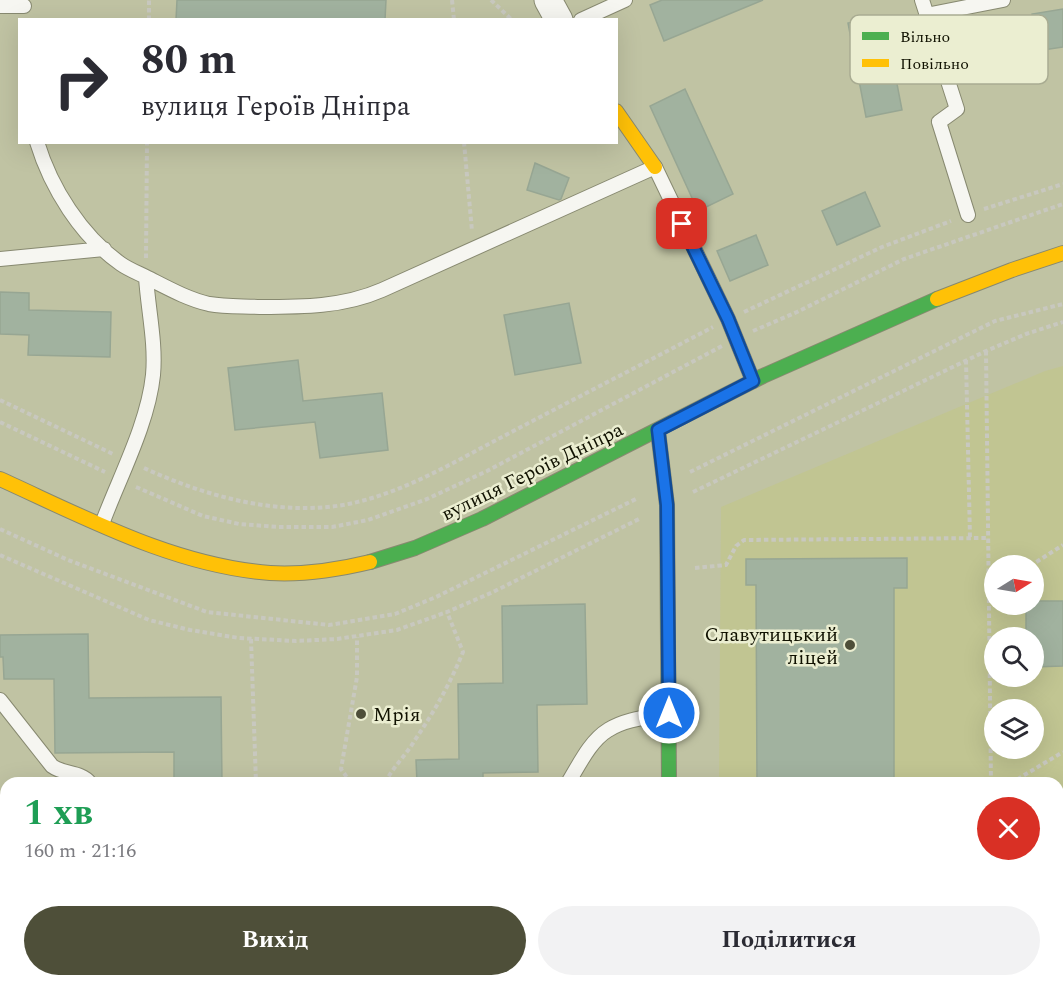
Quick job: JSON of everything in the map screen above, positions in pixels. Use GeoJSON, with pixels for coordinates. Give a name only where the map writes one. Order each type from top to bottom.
{"type":"FeatureCollection","features":[{"type":"Feature","properties":{"kind":"street"},"geometry":{"type":"LineString","coordinates":[[548,0],[557,18]]}},
{"type":"Feature","properties":{"kind":"street"},"geometry":{"type":"LineString","coordinates":[[618,114],[655,166]]}},
{"type":"Feature","properties":{"kind":"street","name":"вулиця Героїв Дніпра"},"geometry":{"type":"LineString","coordinates":[[0,479],[102,524],[174,552],[237,568],[291,573],[335,570],[410,551],[499,510],[753,381],[984,280],[1063,253]]}},
{"type":"Feature","properties":{"kind":"street"},"geometry":{"type":"LineString","coordinates":[[658,430],[667,505],[669,777]]}},
{"type":"Feature","properties":{"kind":"lane"},"geometry":{"type":"LineString","coordinates":[[585,18],[625,0]]}},
{"type":"Feature","properties":{"kind":"lane"},"geometry":{"type":"LineString","coordinates":[[922,0],[926,15],[1003,0]]}},
{"type":"Feature","properties":{"kind":"lane"},"geometry":{"type":"LineString","coordinates":[[0,6],[24,8]]}},
{"type":"Feature","properties":{"kind":"lane"},"geometry":{"type":"LineString","coordinates":[[949,84],[957,109],[939,122],[968,214]]}},
{"type":"Feature","properties":{"kind":"lane"},"geometry":{"type":"LineString","coordinates":[[38,144],[53,183],[64,201],[104,249],[121,264],[180,294],[218,305],[276,307],[333,304],[364,298],[655,166],[728,319],[753,381]]}},
{"type":"Feature","properties":{"kind":"lane"},"geometry":{"type":"LineString","coordinates":[[0,259],[104,249]]}},
{"type":"Feature","properties":{"kind":"lane"},"geometry":{"type":"LineString","coordinates":[[102,524],[146,407],[153,373],[146,277]]}},
{"type":"Feature","properties":{"kind":"lane"},"geometry":{"type":"LineString","coordinates":[[0,700],[52,766],[85,777]]}},
{"type":"Feature","properties":{"kind":"lane"},"geometry":{"type":"LineString","coordinates":[[572,777],[596,741],[608,730],[628,722],[669,713]]}},
{"type":"Feature","properties":{"kind":"path"},"geometry":{"type":"LineString","coordinates":[[149,0],[149,18]]}},
{"type":"Feature","properties":{"kind":"path"},"geometry":{"type":"LineString","coordinates":[[452,0],[454,18]]}},
{"type":"Feature","properties":{"kind":"path"},"geometry":{"type":"LineString","coordinates":[[491,0],[510,18]]}},
{"type":"Feature","properties":{"kind":"path"},"geometry":{"type":"LineString","coordinates":[[146,277],[147,144]]}},
{"type":"Feature","properties":{"kind":"path"},"geometry":{"type":"LineString","coordinates":[[464,144],[473,248]]}},
{"type":"Feature","properties":{"kind":"path"},"geometry":{"type":"LineString","coordinates":[[0,400],[127,460],[198,490],[267,505],[320,507],[365,500],[396,490],[454,462],[728,319],[882,247],[968,214],[1063,184]]}},
{"type":"Feature","properties":{"kind":"path"},"geometry":{"type":"LineString","coordinates":[[0,422],[203,516],[239,524],[279,527],[323,527],[368,520],[427,499],[487,471],[736,338],[797,312],[904,259],[1063,204]]}},
{"type":"Feature","properties":{"kind":"path"},"geometry":{"type":"LineString","coordinates":[[665,484],[995,321],[1063,304]]}},
{"type":"Feature","properties":{"kind":"path"},"geometry":{"type":"LineString","coordinates":[[0,555],[149,620],[190,630],[251,639],[296,641],[357,637],[397,630],[447,612],[539,569],[966,360],[1026,333],[1063,322]]}},
{"type":"Feature","properties":{"kind":"path"},"geometry":{"type":"LineString","coordinates":[[986,351],[988,555]]}},
{"type":"Feature","properties":{"kind":"path"},"geometry":{"type":"LineString","coordinates":[[966,360],[969,538]]}},
{"type":"Feature","properties":{"kind":"path"},"geometry":{"type":"LineString","coordinates":[[668,569],[711,568],[726,565],[736,546],[744,540],[988,538]]}},
{"type":"Feature","properties":{"kind":"path"},"geometry":{"type":"LineString","coordinates":[[1044,557],[1063,545]]}},
{"type":"Feature","properties":{"kind":"path"},"geometry":{"type":"LineString","coordinates":[[388,777],[414,742],[451,681],[463,652],[447,612]]}},
{"type":"Feature","properties":{"kind":"path"},"geometry":{"type":"LineString","coordinates":[[989,615],[992,777]]}},
{"type":"Feature","properties":{"kind":"path"},"geometry":{"type":"LineString","coordinates":[[346,777],[341,770],[357,677],[357,637]]}},
{"type":"Feature","properties":{"kind":"path"},"geometry":{"type":"LineString","coordinates":[[251,639],[256,777]]}},
{"type":"Feature","properties":{"kind":"path"},"geometry":{"type":"LineString","coordinates":[[1021,777],[1063,752]]}},
{"type":"Feature","properties":{"kind":"shaded area","name":"Славутицький ліцей"},"geometry":{"type":"Polygon","coordinates":[[[1063,366],[1063,777],[719,777],[721,507],[1045,371],[1063,366]]]}},
{"type":"Feature","properties":{"kind":"building"},"geometry":{"type":"Polygon","coordinates":[[[177,0],[386,0],[385,18],[176,18],[177,0]]]}},
{"type":"Feature","properties":{"kind":"building"},"geometry":{"type":"Polygon","coordinates":[[[662,0],[763,0],[664,41],[650,5],[662,0]]]}},
{"type":"Feature","properties":{"kind":"building"},"geometry":{"type":"Polygon","coordinates":[[[1063,9],[1063,47],[1048,49],[1048,15],[1032,14],[1063,9]]]}},
{"type":"Feature","properties":{"kind":"building"},"geometry":{"type":"Polygon","coordinates":[[[860,84],[897,84],[902,110],[866,117],[860,84]]]}},
{"type":"Feature","properties":{"kind":"building"},"geometry":{"type":"Polygon","coordinates":[[[685,89],[733,194],[698,211],[650,106],[685,89]]]}},
{"type":"Feature","properties":{"kind":"building"},"geometry":{"type":"Polygon","coordinates":[[[535,163],[569,178],[561,199],[527,190],[535,163]]]}},
{"type":"Feature","properties":{"kind":"building"},"geometry":{"type":"Polygon","coordinates":[[[865,192],[880,226],[837,245],[822,211],[865,192]]]}},
{"type":"Feature","properties":{"kind":"building"},"geometry":{"type":"Polygon","coordinates":[[[756,235],[768,265],[730,281],[717,251],[756,235]]]}},
{"type":"Feature","properties":{"kind":"building"},"geometry":{"type":"Polygon","coordinates":[[[0,292],[29,293],[29,310],[111,312],[110,357],[28,355],[29,335],[0,334],[0,292]]]}},
{"type":"Feature","properties":{"kind":"building"},"geometry":{"type":"Polygon","coordinates":[[[569,303],[581,363],[515,375],[504,315],[569,303]]]}},
{"type":"Feature","properties":{"kind":"building"},"geometry":{"type":"Polygon","coordinates":[[[298,360],[303,401],[382,393],[388,450],[320,458],[315,422],[235,430],[228,368],[298,360]]]}},
{"type":"Feature","properties":{"kind":"building"},"geometry":{"type":"Polygon","coordinates":[[[907,558],[907,588],[894,588],[894,777],[757,777],[756,585],[746,585],[746,559],[907,558]]]}},
{"type":"Feature","properties":{"kind":"building"},"geometry":{"type":"Polygon","coordinates":[[[1044,601],[1063,601],[1063,666],[1044,667],[1044,627],[1026,627],[1026,615],[1044,615],[1044,601]]]}},
{"type":"Feature","properties":{"kind":"building"},"geometry":{"type":"Polygon","coordinates":[[[585,604],[587,704],[537,705],[538,772],[483,773],[483,777],[417,777],[416,760],[459,759],[458,684],[503,683],[502,606],[585,604]]]}},
{"type":"Feature","properties":{"kind":"building"},"geometry":{"type":"Polygon","coordinates":[[[88,634],[89,698],[221,697],[222,777],[174,777],[174,752],[55,753],[54,679],[4,679],[3,657],[0,657],[0,635],[88,634]]]}},
{"type":"Feature","properties":{"kind":"traffic: fast"},"geometry":{"type":"LineString","coordinates":[[370,562],[415,548],[482,519],[763,376],[937,299]]}},
{"type":"Feature","properties":{"kind":"traffic: fast"},"geometry":{"type":"LineString","coordinates":[[658,431],[667,505],[669,777]]}},
{"type":"Feature","properties":{"kind":"traffic: slow"},"geometry":{"type":"LineString","coordinates":[[618,114],[655,167]]}},
{"type":"Feature","properties":{"kind":"traffic: slow"},"geometry":{"type":"LineString","coordinates":[[937,299],[1063,253]]}},
{"type":"Feature","properties":{"kind":"traffic: slow"},"geometry":{"type":"LineString","coordinates":[[0,479],[132,538],[200,561],[235,569],[295,573],[370,562]]}},
{"type":"Feature","properties":{"kind":"place","name":"Славутицький ліцей"},"geometry":{"type":"Point","coordinates":[850,645]}},
{"type":"Feature","properties":{"kind":"place","name":"Мрiя"},"geometry":{"type":"Point","coordinates":[361,714]}},
{"type":"Feature","properties":{"kind":"route"},"geometry":{"type":"LineString","coordinates":[[669,713],[667,505],[658,430],[753,381],[728,319],[682,224]]}}]}
